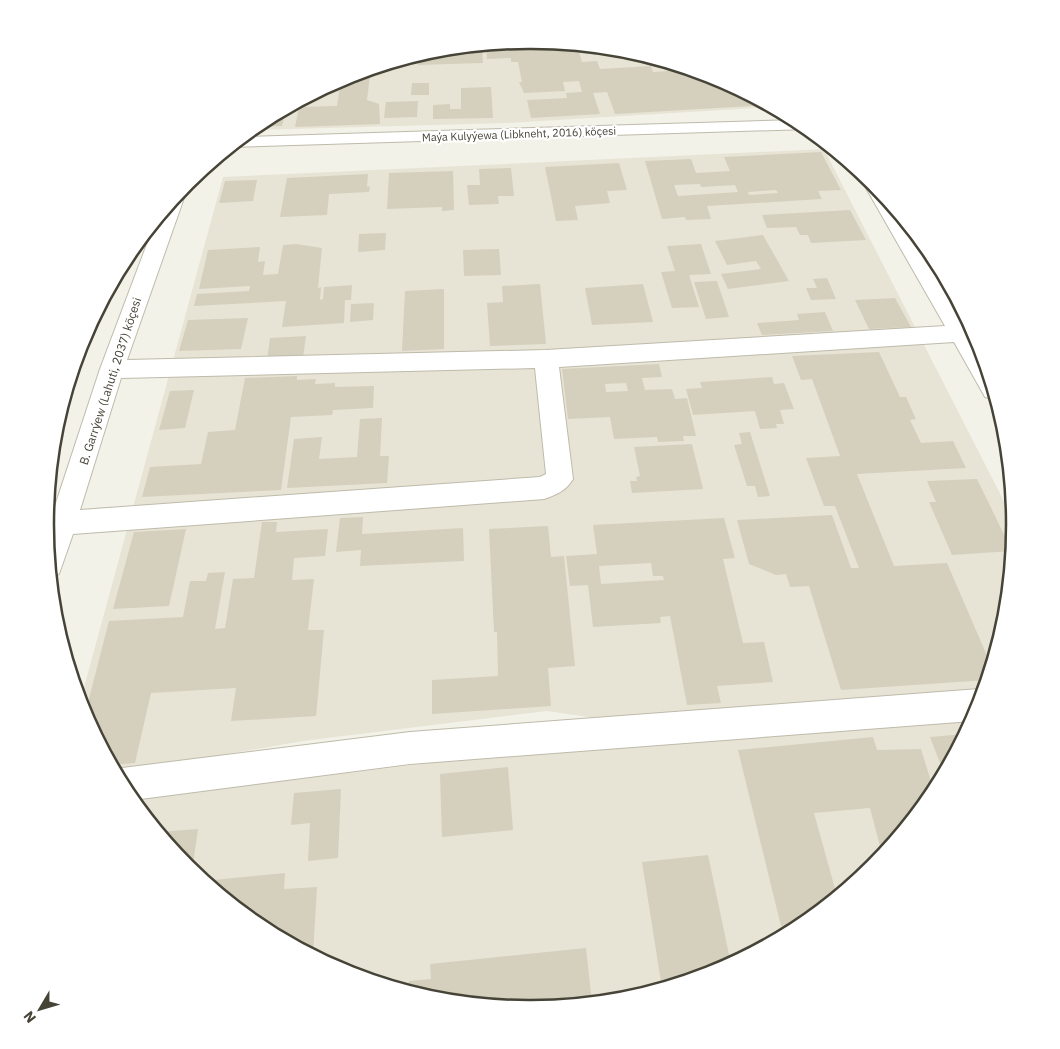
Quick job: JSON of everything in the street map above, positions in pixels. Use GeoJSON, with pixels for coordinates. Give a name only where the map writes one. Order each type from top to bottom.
{"type":"FeatureCollection","features":[{"type":"Feature","properties":{"kind":"street","name":"Maýa Kulyýewa (Libkneht, 2016) köçesi"},"geometry":{"type":"LineString","coordinates":[[246,143],[789,125]]}},
{"type":"Feature","properties":{"kind":"street","name":"B. Garrýew (Lahuti, 2037) köçesi"},"geometry":{"type":"LineString","coordinates":[[55,523],[167,217]]}},
{"type":"Feature","properties":{"kind":"street"},"geometry":{"type":"LineString","coordinates":[[922,254],[929,265]]}},
{"type":"Feature","properties":{"kind":"street"},"geometry":{"type":"LineString","coordinates":[[934,274],[960,333],[978,365]]}},
{"type":"Feature","properties":{"kind":"street"},"geometry":{"type":"LineString","coordinates":[[112,369],[546,359],[960,333]]}},
{"type":"Feature","properties":{"kind":"street"},"geometry":{"type":"LineString","coordinates":[[55,523],[544,488],[560,479],[546,359]]}},
{"type":"Feature","properties":{"kind":"street"},"geometry":{"type":"LineString","coordinates":[[130,783],[410,748],[971,705]]}},
{"type":"Feature","properties":{"kind":"shaded area"},"geometry":{"type":"Polygon","coordinates":[[[499,50],[561,50],[623,58],[683,74],[712,85],[760,108],[507,123],[265,130],[292,112],[320,98],[377,74],[437,58],[499,50]]]}},
{"type":"Feature","properties":{"kind":"shaded area"},"geometry":{"type":"Polygon","coordinates":[[[822,149],[1005,504],[1005,556],[1002,587],[990,648],[975,693],[595,718],[547,711],[303,741],[141,769],[123,770],[103,735],[83,689],[223,177],[822,149]]]}},
{"type":"Feature","properties":{"kind":"shaded area"},"geometry":{"type":"Polygon","coordinates":[[[963,722],[926,789],[888,838],[844,882],[794,920],[768,937],[740,951],[683,975],[623,991],[561,999],[499,999],[437,991],[377,975],[320,951],[292,937],[266,920],[216,882],[172,838],[141,798],[430,763],[963,722]]]}},
{"type":"Feature","properties":{"kind":"building"},"geometry":{"type":"Polygon","coordinates":[[[530,49],[582,52],[579,52],[582,62],[597,61],[600,69],[651,66],[653,72],[672,71],[712,85],[755,106],[615,114],[607,92],[593,93],[600,114],[531,118],[527,100],[567,98],[566,93],[582,92],[579,81],[563,82],[565,91],[524,93],[519,82],[522,82],[518,62],[511,62],[511,58],[487,59],[486,51],[499,50],[530,49]]]}},
{"type":"Feature","properties":{"kind":"building"},"geometry":{"type":"Polygon","coordinates":[[[482,52],[483,63],[418,65],[418,62],[437,58],[482,52]]]}},
{"type":"Feature","properties":{"kind":"building"},"geometry":{"type":"Polygon","coordinates":[[[370,77],[367,100],[379,104],[380,124],[295,127],[299,109],[302,107],[337,106],[340,89],[370,77]]]}},
{"type":"Feature","properties":{"kind":"building"},"geometry":{"type":"Polygon","coordinates":[[[412,83],[429,83],[429,95],[411,95],[412,83]]]}},
{"type":"Feature","properties":{"kind":"building"},"geometry":{"type":"Polygon","coordinates":[[[491,87],[493,118],[433,119],[433,105],[450,104],[450,109],[461,109],[461,88],[491,87]]]}},
{"type":"Feature","properties":{"kind":"building"},"geometry":{"type":"Polygon","coordinates":[[[418,101],[417,117],[384,118],[386,102],[418,101]]]}},
{"type":"Feature","properties":{"kind":"building"},"geometry":{"type":"Polygon","coordinates":[[[284,117],[282,126],[270,126],[284,117]]]}},
{"type":"Feature","properties":{"kind":"building"},"geometry":{"type":"Polygon","coordinates":[[[821,152],[841,190],[818,191],[822,199],[707,206],[711,219],[686,220],[685,217],[662,219],[645,161],[691,159],[696,173],[730,171],[724,157],[821,152]],[[700,184],[674,185],[678,196],[738,192],[735,185],[701,187],[700,184]],[[776,190],[748,192],[749,195],[778,193],[776,190]]]}},
{"type":"Feature","properties":{"kind":"building"},"geometry":{"type":"Polygon","coordinates":[[[619,163],[627,190],[607,191],[610,203],[575,206],[578,220],[556,221],[545,167],[619,163]]]}},
{"type":"Feature","properties":{"kind":"building"},"geometry":{"type":"Polygon","coordinates":[[[511,168],[514,196],[498,196],[499,204],[469,205],[467,185],[480,185],[479,169],[511,168]]]}},
{"type":"Feature","properties":{"kind":"building"},"geometry":{"type":"Polygon","coordinates":[[[453,171],[454,210],[442,211],[442,207],[387,209],[389,173],[453,171]]]}},
{"type":"Feature","properties":{"kind":"building"},"geometry":{"type":"Polygon","coordinates":[[[368,174],[367,187],[370,186],[369,192],[329,194],[327,215],[280,217],[287,178],[368,174]]]}},
{"type":"Feature","properties":{"kind":"building"},"geometry":{"type":"Polygon","coordinates":[[[257,180],[253,201],[219,203],[225,181],[257,180]]]}},
{"type":"Feature","properties":{"kind":"building"},"geometry":{"type":"Polygon","coordinates":[[[850,210],[866,240],[811,243],[808,235],[800,235],[796,227],[767,228],[762,215],[850,210]]]}},
{"type":"Feature","properties":{"kind":"building"},"geometry":{"type":"Polygon","coordinates":[[[386,233],[385,250],[358,252],[359,234],[386,233]]]}},
{"type":"Feature","properties":{"kind":"building"},"geometry":{"type":"Polygon","coordinates":[[[763,235],[789,281],[728,289],[721,274],[761,269],[756,261],[727,265],[715,241],[763,235]]]}},
{"type":"Feature","properties":{"kind":"building"},"geometry":{"type":"Polygon","coordinates":[[[296,244],[322,248],[318,288],[321,287],[320,300],[323,299],[324,287],[352,285],[351,300],[345,300],[344,323],[282,327],[286,301],[194,306],[197,294],[249,291],[250,286],[199,289],[208,250],[260,247],[258,262],[265,261],[263,275],[278,274],[283,245],[296,244]]]}},
{"type":"Feature","properties":{"kind":"building"},"geometry":{"type":"Polygon","coordinates":[[[701,244],[711,274],[689,275],[699,307],[672,308],[661,272],[675,271],[667,246],[701,244]]]}},
{"type":"Feature","properties":{"kind":"building"},"geometry":{"type":"Polygon","coordinates":[[[499,249],[501,275],[464,276],[463,250],[499,249]]]}},
{"type":"Feature","properties":{"kind":"building"},"geometry":{"type":"Polygon","coordinates":[[[827,278],[836,299],[811,300],[806,288],[817,288],[813,279],[827,278]]]}},
{"type":"Feature","properties":{"kind":"building"},"geometry":{"type":"Polygon","coordinates":[[[717,281],[729,317],[706,319],[694,282],[717,281]]]}},
{"type":"Feature","properties":{"kind":"building"},"geometry":{"type":"Polygon","coordinates":[[[540,284],[546,344],[490,346],[487,303],[503,302],[502,286],[540,284]]]}},
{"type":"Feature","properties":{"kind":"building"},"geometry":{"type":"Polygon","coordinates":[[[643,284],[653,322],[592,325],[585,288],[643,284]]]}},
{"type":"Feature","properties":{"kind":"building"},"geometry":{"type":"Polygon","coordinates":[[[444,289],[444,349],[402,351],[405,291],[444,289]]]}},
{"type":"Feature","properties":{"kind":"building"},"geometry":{"type":"Polygon","coordinates":[[[895,298],[911,327],[869,329],[855,300],[895,298]]]}},
{"type":"Feature","properties":{"kind":"building"},"geometry":{"type":"Polygon","coordinates":[[[374,303],[373,320],[350,322],[351,304],[374,303]]]}},
{"type":"Feature","properties":{"kind":"building"},"geometry":{"type":"Polygon","coordinates":[[[825,312],[833,331],[762,335],[757,323],[799,320],[797,314],[825,312]]]}},
{"type":"Feature","properties":{"kind":"building"},"geometry":{"type":"Polygon","coordinates":[[[248,318],[241,349],[179,351],[188,320],[248,318]]]}},
{"type":"Feature","properties":{"kind":"building"},"geometry":{"type":"Polygon","coordinates":[[[306,336],[303,358],[267,360],[270,338],[306,336]]]}},
{"type":"Feature","properties":{"kind":"building"},"geometry":{"type":"Polygon","coordinates":[[[879,352],[900,397],[906,397],[916,419],[910,420],[921,443],[953,441],[966,468],[857,474],[894,566],[947,563],[987,657],[980,680],[841,690],[809,586],[790,587],[786,574],[776,575],[749,564],[737,520],[832,515],[851,568],[859,568],[835,506],[824,506],[806,458],[840,456],[812,379],[801,380],[792,356],[879,352]]]}},
{"type":"Feature","properties":{"kind":"building"},"geometry":{"type":"Polygon","coordinates":[[[659,364],[662,377],[642,378],[645,390],[672,389],[675,399],[687,398],[696,436],[683,436],[684,441],[658,442],[657,437],[614,439],[610,417],[568,419],[562,369],[659,364]],[[626,383],[605,384],[606,392],[628,391],[626,383]]]}},
{"type":"Feature","properties":{"kind":"building"},"geometry":{"type":"Polygon","coordinates":[[[297,376],[297,380],[316,379],[315,384],[335,383],[335,387],[374,386],[373,408],[333,410],[332,415],[291,417],[281,490],[142,497],[150,467],[201,464],[208,432],[235,430],[245,378],[297,376]]]}},
{"type":"Feature","properties":{"kind":"building"},"geometry":{"type":"Polygon","coordinates":[[[772,377],[774,384],[784,383],[794,409],[780,410],[784,424],[776,424],[777,428],[760,429],[755,411],[693,415],[686,389],[702,388],[700,382],[772,377]]]}},
{"type":"Feature","properties":{"kind":"building"},"geometry":{"type":"Polygon","coordinates":[[[194,390],[185,428],[159,430],[170,391],[194,390]]]}},
{"type":"Feature","properties":{"kind":"building"},"geometry":{"type":"Polygon","coordinates":[[[382,418],[380,456],[389,456],[387,483],[287,488],[294,439],[322,437],[319,459],[357,457],[360,419],[382,418]]]}},
{"type":"Feature","properties":{"kind":"building"},"geometry":{"type":"Polygon","coordinates":[[[750,432],[770,496],[758,497],[755,486],[747,486],[734,445],[742,444],[739,433],[750,432]]]}},
{"type":"Feature","properties":{"kind":"building"},"geometry":{"type":"Polygon","coordinates":[[[692,444],[703,489],[632,493],[630,481],[637,481],[636,477],[640,476],[634,447],[692,444]]]}},
{"type":"Feature","properties":{"kind":"building"},"geometry":{"type":"Polygon","coordinates":[[[977,479],[1006,538],[1005,551],[952,555],[929,502],[936,502],[927,481],[977,479]]]}},
{"type":"Feature","properties":{"kind":"building"},"geometry":{"type":"Polygon","coordinates":[[[363,517],[362,534],[463,528],[464,561],[360,566],[361,550],[336,552],[340,518],[363,517]]]}},
{"type":"Feature","properties":{"kind":"building"},"geometry":{"type":"Polygon","coordinates":[[[724,518],[735,558],[723,559],[743,643],[764,642],[773,682],[717,686],[721,703],[687,705],[670,616],[660,617],[661,623],[593,627],[588,585],[570,586],[566,556],[597,554],[593,525],[724,518]],[[651,563],[599,566],[601,584],[664,580],[663,576],[653,576],[651,563]]]}},
{"type":"Feature","properties":{"kind":"building"},"geometry":{"type":"Polygon","coordinates":[[[262,522],[277,522],[276,532],[328,529],[325,556],[294,558],[292,580],[314,579],[308,630],[324,630],[316,716],[231,721],[236,688],[151,693],[135,763],[119,764],[103,735],[88,702],[109,621],[183,617],[190,581],[206,581],[208,573],[225,572],[215,629],[225,628],[233,579],[254,578],[262,522]]]}},
{"type":"Feature","properties":{"kind":"building"},"geometry":{"type":"Polygon","coordinates":[[[548,526],[551,557],[564,556],[575,666],[548,668],[551,706],[432,714],[432,680],[498,676],[497,632],[494,632],[489,529],[548,526]]]}},
{"type":"Feature","properties":{"kind":"building"},"geometry":{"type":"Polygon","coordinates":[[[186,529],[169,606],[113,609],[134,532],[186,529]]]}},
{"type":"Feature","properties":{"kind":"building"},"geometry":{"type":"Polygon","coordinates":[[[957,735],[941,764],[930,737],[957,735]]]}},
{"type":"Feature","properties":{"kind":"building"},"geometry":{"type":"Polygon","coordinates":[[[873,737],[877,750],[921,749],[931,781],[880,846],[870,808],[814,813],[835,889],[794,920],[781,926],[738,750],[873,737]]]}},
{"type":"Feature","properties":{"kind":"building"},"geometry":{"type":"Polygon","coordinates":[[[508,767],[513,830],[442,837],[440,774],[508,767]]]}},
{"type":"Feature","properties":{"kind":"building"},"geometry":{"type":"Polygon","coordinates":[[[341,789],[338,858],[308,861],[310,823],[291,825],[294,793],[341,789]]]}},
{"type":"Feature","properties":{"kind":"building"},"geometry":{"type":"Polygon","coordinates":[[[198,829],[194,860],[172,838],[167,831],[198,829]]]}},
{"type":"Feature","properties":{"kind":"building"},"geometry":{"type":"Polygon","coordinates":[[[708,855],[729,956],[683,975],[661,982],[642,862],[708,855]]]}},
{"type":"Feature","properties":{"kind":"building"},"geometry":{"type":"Polygon","coordinates":[[[285,873],[284,889],[317,887],[313,948],[292,937],[266,920],[240,902],[214,880],[285,873]]]}},
{"type":"Feature","properties":{"kind":"building"},"geometry":{"type":"Polygon","coordinates":[[[586,948],[591,996],[530,1000],[499,999],[437,991],[409,984],[409,981],[431,979],[430,964],[586,948]]]}}]}
